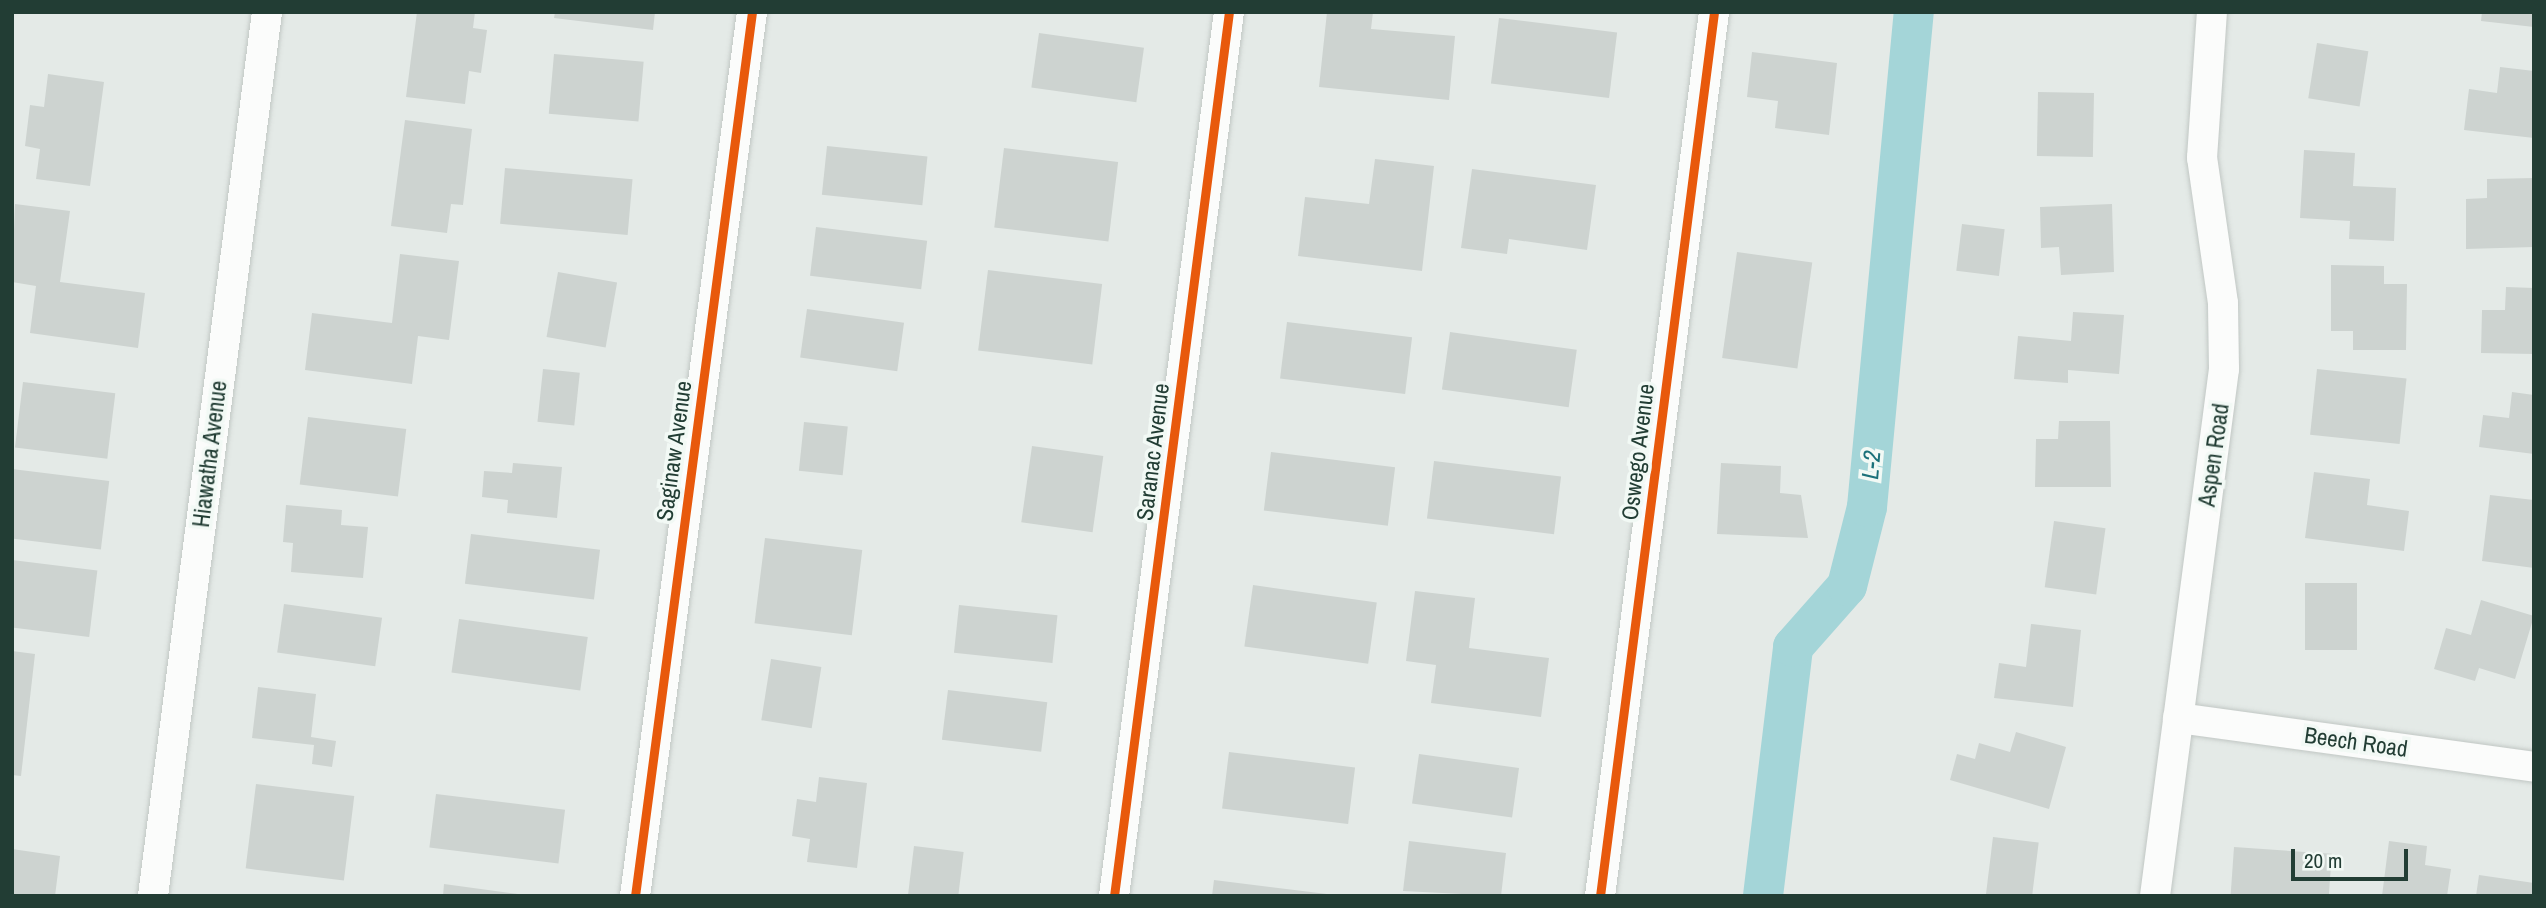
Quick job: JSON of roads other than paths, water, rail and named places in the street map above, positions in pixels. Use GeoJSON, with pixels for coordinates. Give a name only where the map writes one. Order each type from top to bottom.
{"type":"FeatureCollection","features":[{"type":"Feature","properties":{"kind":"street","name":"Hiawatha Avenue"},"geometry":{"type":"LineString","coordinates":[[153,896],[267,12]]}},
{"type":"Feature","properties":{"kind":"street","name":"Saginaw Avenue"},"geometry":{"type":"LineString","coordinates":[[635,896],[752,12]]}},
{"type":"Feature","properties":{"kind":"street","name":"Saranac Avenue"},"geometry":{"type":"LineString","coordinates":[[1114,896],[1229,12]]}},
{"type":"Feature","properties":{"kind":"street","name":"Oswego Avenue"},"geometry":{"type":"LineString","coordinates":[[1600,896],[1714,12]]}},
{"type":"Feature","properties":{"kind":"street","name":"Aspen Road"},"geometry":{"type":"LineString","coordinates":[[2155,896],[2224,369],[2223,303],[2202,158],[2212,12]]}},
{"type":"Feature","properties":{"kind":"street","name":"Beech Road"},"geometry":{"type":"LineString","coordinates":[[2178,718],[2534,767]]}},
{"type":"Feature","properties":{"kind":"waterway","name":"L-2"},"geometry":{"type":"LineString","coordinates":[[1763,896],[1793,647],[1847,586],[1867,507],[1914,12]]}}]}
